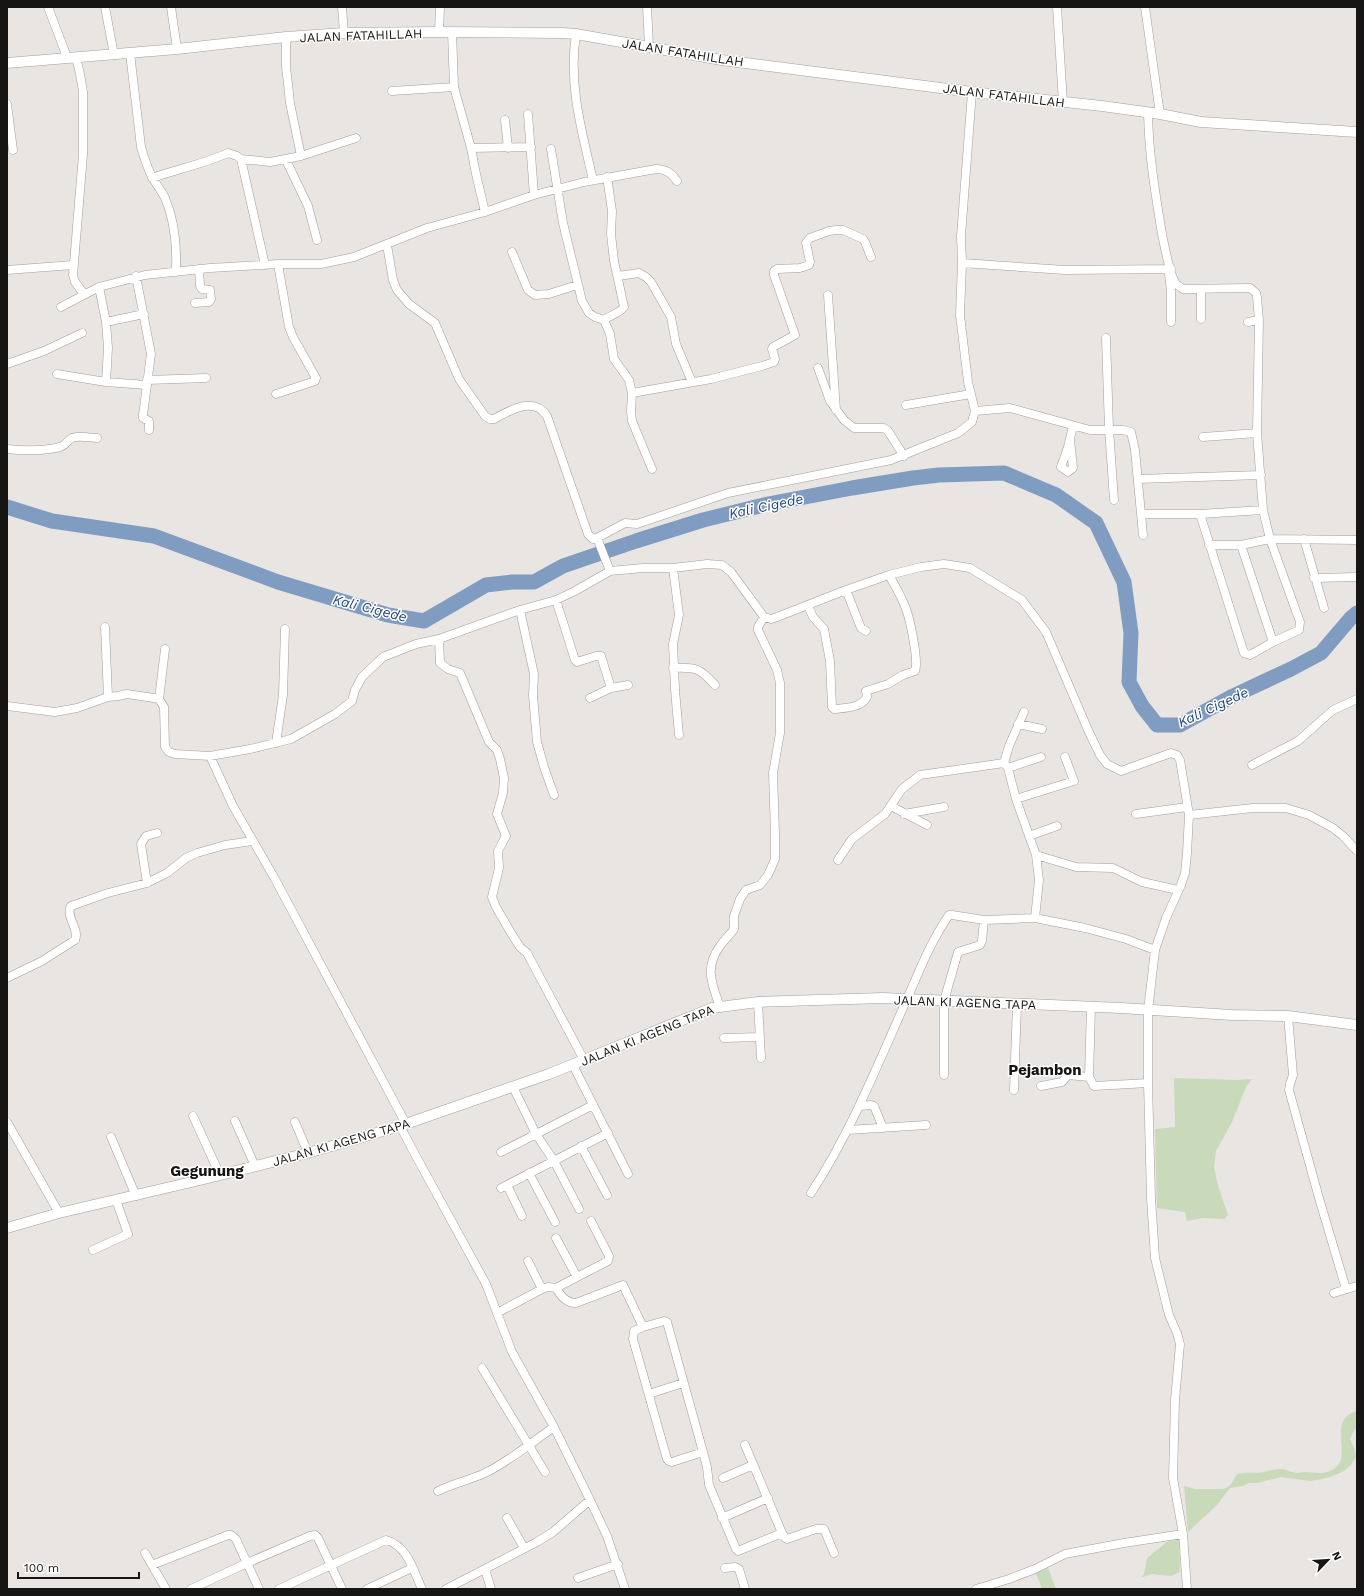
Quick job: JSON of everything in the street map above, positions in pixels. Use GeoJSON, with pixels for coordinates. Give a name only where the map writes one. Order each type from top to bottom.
{"type":"FeatureCollection","features":[{"type":"Feature","properties":{"kind":"street"},"geometry":{"type":"LineString","coordinates":[[48,7],[80,74],[83,92],[83,155],[78,229],[73,265],[74,279],[84,294]]}},
{"type":"Feature","properties":{"kind":"street"},"geometry":{"type":"LineString","coordinates":[[105,7],[114,55]]}},
{"type":"Feature","properties":{"kind":"street"},"geometry":{"type":"LineString","coordinates":[[171,7],[177,49]]}},
{"type":"Feature","properties":{"kind":"street"},"geometry":{"type":"LineString","coordinates":[[342,7],[344,33]]}},
{"type":"Feature","properties":{"kind":"street"},"geometry":{"type":"LineString","coordinates":[[439,32],[440,7]]}},
{"type":"Feature","properties":{"kind":"street"},"geometry":{"type":"LineString","coordinates":[[646,7],[649,47]]}},
{"type":"Feature","properties":{"kind":"street"},"geometry":{"type":"LineString","coordinates":[[1057,7],[1063,103]]}},
{"type":"Feature","properties":{"kind":"street"},"geometry":{"type":"LineString","coordinates":[[1144,7],[1160,114]]}},
{"type":"Feature","properties":{"kind":"street"},"geometry":{"type":"LineString","coordinates":[[452,32],[454,87],[471,148],[485,212]]}},
{"type":"Feature","properties":{"kind":"street","name":"JALAN FATAHILLAH"},"geometry":{"type":"LineString","coordinates":[[7,63],[71,57],[114,55],[344,33],[452,32],[576,34],[722,60],[972,92],[1102,106],[1160,114],[1200,122],[1357,132]]}},
{"type":"Feature","properties":{"kind":"street"},"geometry":{"type":"LineString","coordinates":[[576,34],[573,52],[573,77],[593,180]]}},
{"type":"Feature","properties":{"kind":"street"},"geometry":{"type":"LineString","coordinates":[[286,38],[286,66],[290,102],[301,156]]}},
{"type":"Feature","properties":{"kind":"street"},"geometry":{"type":"LineString","coordinates":[[130,53],[141,147],[152,178],[165,198],[170,212],[177,249],[176,272]]}},
{"type":"Feature","properties":{"kind":"street"},"geometry":{"type":"LineString","coordinates":[[392,91],[454,87]]}},
{"type":"Feature","properties":{"kind":"street"},"geometry":{"type":"LineString","coordinates":[[598,542],[626,523],[637,524],[728,493],[891,460],[904,456],[958,433],[972,422],[975,411],[964,358],[960,315],[962,236],[972,92]]}},
{"type":"Feature","properties":{"kind":"street"},"geometry":{"type":"LineString","coordinates":[[7,104],[13,150]]}},
{"type":"Feature","properties":{"kind":"street"},"geometry":{"type":"LineString","coordinates":[[1148,113],[1149,150],[1153,185],[1169,269],[1171,291],[1170,322]]}},
{"type":"Feature","properties":{"kind":"street"},"geometry":{"type":"LineString","coordinates":[[528,114],[534,194]]}},
{"type":"Feature","properties":{"kind":"street"},"geometry":{"type":"LineString","coordinates":[[505,120],[508,148]]}},
{"type":"Feature","properties":{"kind":"street"},"geometry":{"type":"LineString","coordinates":[[152,178],[178,169],[201,164],[230,153],[241,159],[270,162],[301,156],[356,138]]}},
{"type":"Feature","properties":{"kind":"street"},"geometry":{"type":"LineString","coordinates":[[471,148],[531,147]]}},
{"type":"Feature","properties":{"kind":"street"},"geometry":{"type":"LineString","coordinates":[[551,149],[563,223],[577,285],[587,311],[594,317],[604,320],[620,312],[624,307],[611,234],[612,211],[607,178]]}},
{"type":"Feature","properties":{"kind":"street"},"geometry":{"type":"LineString","coordinates":[[241,159],[265,265]]}},
{"type":"Feature","properties":{"kind":"street"},"geometry":{"type":"LineString","coordinates":[[286,160],[308,206],[317,240]]}},
{"type":"Feature","properties":{"kind":"street"},"geometry":{"type":"LineString","coordinates":[[61,307],[84,294],[136,276],[199,269],[330,262],[354,257],[427,228],[485,212],[534,194],[593,180],[663,169],[672,174],[677,181]]}},
{"type":"Feature","properties":{"kind":"street"},"geometry":{"type":"LineString","coordinates":[[632,393],[711,379],[772,362],[775,359],[772,349],[773,346],[795,336],[790,317],[773,272],[775,269],[800,268],[809,265],[810,262],[806,243],[807,240],[833,230],[843,230],[863,239],[871,257]]}},
{"type":"Feature","properties":{"kind":"street"},"geometry":{"type":"LineString","coordinates":[[386,245],[393,280],[397,290],[409,304],[435,323],[459,379],[485,416],[490,419],[494,419],[521,406],[542,409],[546,416],[588,534],[592,539],[598,542],[609,569]]}},
{"type":"Feature","properties":{"kind":"street"},"geometry":{"type":"LineString","coordinates":[[512,252],[528,290],[535,295],[549,294],[577,285]]}},
{"type":"Feature","properties":{"kind":"street"},"geometry":{"type":"LineString","coordinates":[[962,263],[1065,270],[1169,269]]}},
{"type":"Feature","properties":{"kind":"street"},"geometry":{"type":"LineString","coordinates":[[276,394],[316,379],[289,327],[278,264]]}},
{"type":"Feature","properties":{"kind":"street"},"geometry":{"type":"LineString","coordinates":[[7,270],[73,265]]}},
{"type":"Feature","properties":{"kind":"street"},"geometry":{"type":"LineString","coordinates":[[195,303],[209,302],[211,299],[210,289],[202,288],[200,286],[199,269]]}},
{"type":"Feature","properties":{"kind":"street"},"geometry":{"type":"LineString","coordinates":[[1169,269],[1177,285],[1183,289],[1250,288],[1253,289],[1257,297],[1259,320],[1257,433],[1263,510],[1270,539],[1300,622],[1300,628],[1297,632],[1273,642],[1250,656],[1244,653],[1200,514]]}},
{"type":"Feature","properties":{"kind":"street"},"geometry":{"type":"LineString","coordinates":[[618,276],[639,273],[651,282],[671,317],[676,344],[692,382]]}},
{"type":"Feature","properties":{"kind":"street"},"geometry":{"type":"LineString","coordinates":[[136,276],[151,354],[143,415],[143,418],[149,421],[149,430]]}},
{"type":"Feature","properties":{"kind":"street"},"geometry":{"type":"LineString","coordinates":[[99,288],[106,322],[108,348],[106,382]]}},
{"type":"Feature","properties":{"kind":"street"},"geometry":{"type":"LineString","coordinates":[[1201,289],[1201,319]]}},
{"type":"Feature","properties":{"kind":"street"},"geometry":{"type":"LineString","coordinates":[[828,295],[836,411]]}},
{"type":"Feature","properties":{"kind":"street"},"geometry":{"type":"LineString","coordinates":[[106,322],[144,314]]}},
{"type":"Feature","properties":{"kind":"street"},"geometry":{"type":"LineString","coordinates":[[604,320],[610,334],[614,360],[629,380],[632,393],[632,420],[652,469]]}},
{"type":"Feature","properties":{"kind":"street"},"geometry":{"type":"LineString","coordinates":[[1248,322],[1259,320]]}},
{"type":"Feature","properties":{"kind":"street"},"geometry":{"type":"LineString","coordinates":[[7,364],[82,333]]}},
{"type":"Feature","properties":{"kind":"street"},"geometry":{"type":"LineString","coordinates":[[1106,338],[1109,429],[1114,500]]}},
{"type":"Feature","properties":{"kind":"street"},"geometry":{"type":"LineString","coordinates":[[818,368],[830,401],[836,411],[854,428],[884,428],[888,431],[904,456]]}},
{"type":"Feature","properties":{"kind":"street"},"geometry":{"type":"LineString","coordinates":[[57,374],[106,382],[147,383],[206,378]]}},
{"type":"Feature","properties":{"kind":"street"},"geometry":{"type":"LineString","coordinates":[[906,405],[971,394]]}},
{"type":"Feature","properties":{"kind":"street"},"geometry":{"type":"LineString","coordinates":[[975,411],[1010,408],[1090,430],[1128,430],[1132,434],[1143,535]]}},
{"type":"Feature","properties":{"kind":"street"},"geometry":{"type":"LineString","coordinates":[[1070,440],[1073,426]]}},
{"type":"Feature","properties":{"kind":"street"},"geometry":{"type":"LineString","coordinates":[[1203,437],[1257,433]]}},
{"type":"Feature","properties":{"kind":"street"},"geometry":{"type":"LineString","coordinates":[[7,449],[34,450],[56,448],[64,446],[75,437],[97,438]]}},
{"type":"Feature","properties":{"kind":"street"},"geometry":{"type":"LineString","coordinates":[[1138,479],[1261,475]]}},
{"type":"Feature","properties":{"kind":"street"},"geometry":{"type":"LineString","coordinates":[[1141,514],[1200,514],[1263,510]]}},
{"type":"Feature","properties":{"kind":"street"},"geometry":{"type":"LineString","coordinates":[[1209,545],[1241,545],[1270,539],[1357,540]]}},
{"type":"Feature","properties":{"kind":"street"},"geometry":{"type":"LineString","coordinates":[[1304,539],[1314,578],[1324,608]]}},
{"type":"Feature","properties":{"kind":"street"},"geometry":{"type":"LineString","coordinates":[[1241,545],[1273,642]]}},
{"type":"Feature","properties":{"kind":"street"},"geometry":{"type":"LineString","coordinates":[[165,649],[159,699],[165,712],[166,750],[175,754],[210,756],[250,750],[290,739],[335,714],[352,701],[355,690],[362,677],[383,657],[416,644],[439,639],[520,610],[556,600],[575,591],[609,569],[673,568],[707,564],[722,565],[731,572],[764,617],[771,619],[889,575],[921,567],[944,564],[970,568],[1022,600],[1046,632],[1088,730],[1100,755],[1107,764],[1121,770],[1171,753],[1176,755],[1180,760],[1188,811],[1187,853],[1185,873],[1166,918],[1155,950],[1148,1011],[1148,1083],[1151,1198],[1155,1258],[1169,1315],[1180,1344],[1175,1400],[1174,1478],[1183,1534],[1187,1589]]}},
{"type":"Feature","properties":{"kind":"street"},"geometry":{"type":"LineString","coordinates":[[673,568],[679,615],[673,644],[673,668],[679,735]]}},
{"type":"Feature","properties":{"kind":"street"},"geometry":{"type":"LineString","coordinates":[[808,606],[813,617],[824,629],[830,661],[832,707],[834,709],[856,706],[865,701],[867,697],[866,691],[888,684],[903,675],[915,671],[916,659],[906,610],[889,575]]}},
{"type":"Feature","properties":{"kind":"street"},"geometry":{"type":"LineString","coordinates":[[1314,578],[1357,577]]}},
{"type":"Feature","properties":{"kind":"street"},"geometry":{"type":"LineString","coordinates":[[846,590],[861,628],[866,631]]}},
{"type":"Feature","properties":{"kind":"street"},"geometry":{"type":"LineString","coordinates":[[556,600],[575,660],[577,662],[596,656],[601,656],[611,688]]}},
{"type":"Feature","properties":{"kind":"street"},"geometry":{"type":"LineString","coordinates":[[520,610],[534,674],[533,696],[537,742],[554,796]]}},
{"type":"Feature","properties":{"kind":"street"},"geometry":{"type":"LineString","coordinates":[[720,1007],[710,972],[713,957],[720,945],[734,929],[734,916],[740,899],[746,890],[760,885],[768,875],[774,859],[775,834],[773,773],[780,733],[781,701],[780,683],[777,670],[758,630],[758,626],[764,617]]}},
{"type":"Feature","properties":{"kind":"street"},"geometry":{"type":"LineString","coordinates":[[105,627],[108,697]]}},
{"type":"Feature","properties":{"kind":"street"},"geometry":{"type":"LineString","coordinates":[[276,743],[283,695],[285,630]]}},
{"type":"Feature","properties":{"kind":"street"},"geometry":{"type":"LineString","coordinates":[[439,639],[440,663],[448,669],[460,673],[489,742],[498,752],[503,770],[504,785],[497,814],[506,836],[498,851],[499,868],[492,897],[511,933],[527,953],[584,1060]]}},
{"type":"Feature","properties":{"kind":"street"},"geometry":{"type":"LineString","coordinates":[[673,668],[688,667],[704,672],[715,685]]}},
{"type":"Feature","properties":{"kind":"street"},"geometry":{"type":"LineString","coordinates":[[590,698],[611,688],[628,685]]}},
{"type":"Feature","properties":{"kind":"street"},"geometry":{"type":"LineString","coordinates":[[7,706],[55,712],[77,708],[108,697],[128,694],[159,699]]}},
{"type":"Feature","properties":{"kind":"street"},"geometry":{"type":"LineString","coordinates":[[1252,765],[1298,741],[1333,710],[1357,699]]}},
{"type":"Feature","properties":{"kind":"street"},"geometry":{"type":"LineString","coordinates":[[1024,712],[1009,746],[1006,765],[1016,800],[1036,855],[1039,880],[1035,918]]}},
{"type":"Feature","properties":{"kind":"street"},"geometry":{"type":"LineString","coordinates":[[1018,724],[1042,729]]}},
{"type":"Feature","properties":{"kind":"street"},"geometry":{"type":"LineString","coordinates":[[210,756],[233,806],[275,879],[403,1125],[416,1158],[486,1284],[512,1352],[554,1427],[590,1500],[618,1564],[625,1589]]}},
{"type":"Feature","properties":{"kind":"street"},"geometry":{"type":"LineString","coordinates":[[838,860],[852,839],[879,820],[891,806],[902,789],[920,775],[1006,765],[1040,757]]}},
{"type":"Feature","properties":{"kind":"street"},"geometry":{"type":"LineString","coordinates":[[1016,800],[1074,781],[1065,757]]}},
{"type":"Feature","properties":{"kind":"street"},"geometry":{"type":"LineString","coordinates":[[891,806],[927,825]]}},
{"type":"Feature","properties":{"kind":"street"},"geometry":{"type":"LineString","coordinates":[[904,814],[944,807]]}},
{"type":"Feature","properties":{"kind":"street"},"geometry":{"type":"LineString","coordinates":[[1136,814],[1253,808],[1286,808],[1310,815],[1333,828],[1357,851]]}},
{"type":"Feature","properties":{"kind":"street"},"geometry":{"type":"LineString","coordinates":[[1029,836],[1057,826]]}},
{"type":"Feature","properties":{"kind":"street"},"geometry":{"type":"LineString","coordinates":[[147,882],[141,844],[146,836],[156,833]]}},
{"type":"Feature","properties":{"kind":"street"},"geometry":{"type":"LineString","coordinates":[[7,978],[42,961],[75,940],[77,935],[69,911],[71,906],[108,893],[147,882],[167,873],[186,858],[197,853],[225,845],[252,841]]}},
{"type":"Feature","properties":{"kind":"street"},"geometry":{"type":"LineString","coordinates":[[1036,855],[1076,867],[1113,868],[1142,882],[1178,890]]}},
{"type":"Feature","properties":{"kind":"street"},"geometry":{"type":"LineString","coordinates":[[811,1193],[838,1151],[860,1106],[927,955],[949,915],[984,920],[1035,918],[1126,938],[1155,950]]}},
{"type":"Feature","properties":{"kind":"street"},"geometry":{"type":"LineString","coordinates":[[944,1075],[944,1001],[958,952],[978,946],[981,943],[984,920]]}},
{"type":"Feature","properties":{"kind":"street","name":"JALAN KI AGENG TAPA"},"geometry":{"type":"LineString","coordinates":[[7,1228],[59,1212],[136,1196],[308,1153],[403,1125],[513,1087],[584,1060],[688,1016],[712,1008],[758,1002],[883,998],[1091,1007],[1232,1016],[1288,1016],[1357,1025]]}},
{"type":"Feature","properties":{"kind":"street"},"geometry":{"type":"LineString","coordinates":[[758,1002],[761,1058]]}},
{"type":"Feature","properties":{"kind":"street"},"geometry":{"type":"LineString","coordinates":[[1014,1090],[1017,1004]]}},
{"type":"Feature","properties":{"kind":"street"},"geometry":{"type":"LineString","coordinates":[[1091,1007],[1089,1077],[1094,1086],[1148,1083]]}},
{"type":"Feature","properties":{"kind":"street"},"geometry":{"type":"LineString","coordinates":[[1288,1016],[1293,1075],[1289,1090],[1318,1198],[1346,1289]]}},
{"type":"Feature","properties":{"kind":"street"},"geometry":{"type":"LineString","coordinates":[[724,1038],[760,1037]]}},
{"type":"Feature","properties":{"kind":"street"},"geometry":{"type":"LineString","coordinates":[[573,1064],[628,1174]]}},
{"type":"Feature","properties":{"kind":"street"},"geometry":{"type":"LineString","coordinates":[[1041,1086],[1062,1082],[1068,1075],[1089,1077]]}},
{"type":"Feature","properties":{"kind":"street"},"geometry":{"type":"LineString","coordinates":[[513,1087],[536,1134],[554,1161],[579,1210]]}},
{"type":"Feature","properties":{"kind":"street"},"geometry":{"type":"LineString","coordinates":[[501,1152],[593,1105]]}},
{"type":"Feature","properties":{"kind":"street"},"geometry":{"type":"LineString","coordinates":[[860,1106],[874,1106],[883,1128]]}},
{"type":"Feature","properties":{"kind":"street"},"geometry":{"type":"LineString","coordinates":[[193,1116],[220,1175]]}},
{"type":"Feature","properties":{"kind":"street"},"geometry":{"type":"LineString","coordinates":[[235,1121],[255,1166]]}},
{"type":"Feature","properties":{"kind":"street"},"geometry":{"type":"LineString","coordinates":[[7,1122],[59,1212]]}},
{"type":"Feature","properties":{"kind":"street"},"geometry":{"type":"LineString","coordinates":[[295,1122],[308,1153]]}},
{"type":"Feature","properties":{"kind":"street"},"geometry":{"type":"LineString","coordinates":[[848,1130],[926,1125]]}},
{"type":"Feature","properties":{"kind":"street"},"geometry":{"type":"LineString","coordinates":[[522,1216],[504,1186],[608,1133]]}},
{"type":"Feature","properties":{"kind":"street"},"geometry":{"type":"LineString","coordinates":[[111,1137],[136,1196]]}},
{"type":"Feature","properties":{"kind":"street"},"geometry":{"type":"LineString","coordinates":[[581,1146],[607,1195]]}},
{"type":"Feature","properties":{"kind":"street"},"geometry":{"type":"LineString","coordinates":[[529,1173],[555,1222]]}},
{"type":"Feature","properties":{"kind":"street"},"geometry":{"type":"LineString","coordinates":[[93,1250],[128,1234],[116,1200]]}},
{"type":"Feature","properties":{"kind":"street"},"geometry":{"type":"LineString","coordinates":[[497,1313],[542,1289],[556,1288],[608,1261],[609,1259],[591,1221]]}},
{"type":"Feature","properties":{"kind":"street"},"geometry":{"type":"LineString","coordinates":[[556,1238],[577,1276]]}},
{"type":"Feature","properties":{"kind":"street"},"geometry":{"type":"LineString","coordinates":[[528,1261],[542,1289]]}},
{"type":"Feature","properties":{"kind":"street"},"geometry":{"type":"LineString","coordinates":[[556,1288],[563,1298],[571,1303],[576,1303],[623,1285],[643,1327]]}},
{"type":"Feature","properties":{"kind":"street"},"geometry":{"type":"LineString","coordinates":[[1334,1293],[1357,1286]]}},
{"type":"Feature","properties":{"kind":"street"},"geometry":{"type":"LineString","coordinates":[[703,1452],[672,1462],[667,1459],[633,1339],[634,1331],[664,1321],[667,1322],[683,1384],[703,1452],[707,1467],[709,1485],[736,1549],[738,1551],[782,1533]]}},
{"type":"Feature","properties":{"kind":"street"},"geometry":{"type":"LineString","coordinates":[[482,1368],[545,1472]]}},
{"type":"Feature","properties":{"kind":"street"},"geometry":{"type":"LineString","coordinates":[[649,1394],[683,1384]]}},
{"type":"Feature","properties":{"kind":"street"},"geometry":{"type":"LineString","coordinates":[[438,1491],[454,1483],[470,1480],[488,1472],[507,1461],[554,1427]]}},
{"type":"Feature","properties":{"kind":"street"},"geometry":{"type":"LineString","coordinates":[[745,1445],[785,1538],[787,1539],[821,1528],[824,1529],[834,1553]]}},
{"type":"Feature","properties":{"kind":"street"},"geometry":{"type":"LineString","coordinates":[[723,1478],[753,1465]]}},
{"type":"Feature","properties":{"kind":"street"},"geometry":{"type":"LineString","coordinates":[[722,1518],[768,1498]]}},
{"type":"Feature","properties":{"kind":"street"},"geometry":{"type":"LineString","coordinates":[[446,1589],[537,1542],[553,1532],[590,1500]]}},
{"type":"Feature","properties":{"kind":"street"},"geometry":{"type":"LineString","coordinates":[[507,1518],[524,1548]]}},
{"type":"Feature","properties":{"kind":"street"},"geometry":{"type":"LineString","coordinates":[[976,1589],[1035,1569],[1065,1554],[1124,1542],[1183,1534]]}},
{"type":"Feature","properties":{"kind":"street"},"geometry":{"type":"LineString","coordinates":[[152,1565],[231,1535],[236,1539],[259,1589]]}},
{"type":"Feature","properties":{"kind":"street"},"geometry":{"type":"LineString","coordinates":[[191,1589],[247,1563],[315,1535],[318,1538],[342,1589]]}},
{"type":"Feature","properties":{"kind":"street"},"geometry":{"type":"LineString","coordinates":[[279,1589],[386,1540],[401,1548],[406,1555],[422,1589]]}},
{"type":"Feature","properties":{"kind":"street"},"geometry":{"type":"LineString","coordinates":[[145,1553],[166,1589]]}},
{"type":"Feature","properties":{"kind":"street"},"geometry":{"type":"LineString","coordinates":[[578,1578],[618,1564]]}},
{"type":"Feature","properties":{"kind":"street"},"geometry":{"type":"LineString","coordinates":[[725,1568],[735,1567],[739,1569],[745,1589]]}},
{"type":"Feature","properties":{"kind":"street"},"geometry":{"type":"LineString","coordinates":[[367,1589],[412,1568]]}},
{"type":"Feature","properties":{"kind":"street"},"geometry":{"type":"LineString","coordinates":[[485,1569],[491,1589]]}},
{"type":"Feature","properties":{"kind":"green space"},"geometry":{"type":"Polygon","coordinates":[[[1174,1078],[1252,1079],[1246,1087],[1232,1122],[1216,1151],[1214,1167],[1218,1186],[1228,1215],[1224,1219],[1203,1218],[1187,1221],[1185,1212],[1157,1208],[1155,1129],[1175,1127],[1174,1078]]]}},
{"type":"Feature","properties":{"kind":"green space"},"geometry":{"type":"Polygon","coordinates":[[[1357,1411],[1357,1427],[1350,1439],[1356,1457],[1351,1465],[1344,1471],[1333,1476],[1310,1481],[1281,1477],[1230,1488],[1217,1505],[1188,1532],[1184,1486],[1195,1489],[1223,1489],[1229,1486],[1236,1475],[1278,1469],[1285,1469],[1296,1473],[1329,1472],[1339,1464],[1341,1457],[1341,1431],[1343,1423],[1347,1416],[1357,1411]]]}},
{"type":"Feature","properties":{"kind":"green space"},"geometry":{"type":"Polygon","coordinates":[[[1179,1540],[1180,1572],[1171,1576],[1152,1574],[1140,1578],[1144,1574],[1147,1558],[1168,1541],[1179,1540]]]}},
{"type":"Feature","properties":{"kind":"green space"},"geometry":{"type":"Polygon","coordinates":[[[1048,1568],[1056,1589],[1042,1589],[1036,1573],[1048,1568]]]}},
{"type":"Feature","properties":{"kind":"waterway","name":"Kali Cigede"},"geometry":{"type":"LineString","coordinates":[[7,507],[52,521],[154,536],[278,582],[388,615],[424,621],[486,585],[512,582],[534,582],[563,566],[703,520],[768,504],[913,478],[939,475],[1004,473],[1056,495],[1096,523],[1124,582],[1131,633],[1129,682],[1142,706],[1157,725],[1180,725],[1231,697],[1321,653],[1357,613]]}},
{"type":"Feature","properties":{"kind":"district","name":"Pejambon"},"geometry":{"type":"Point","coordinates":[1045,1070]}},
{"type":"Feature","properties":{"kind":"district","name":"Gegunung"},"geometry":{"type":"Point","coordinates":[207,1171]}}]}
